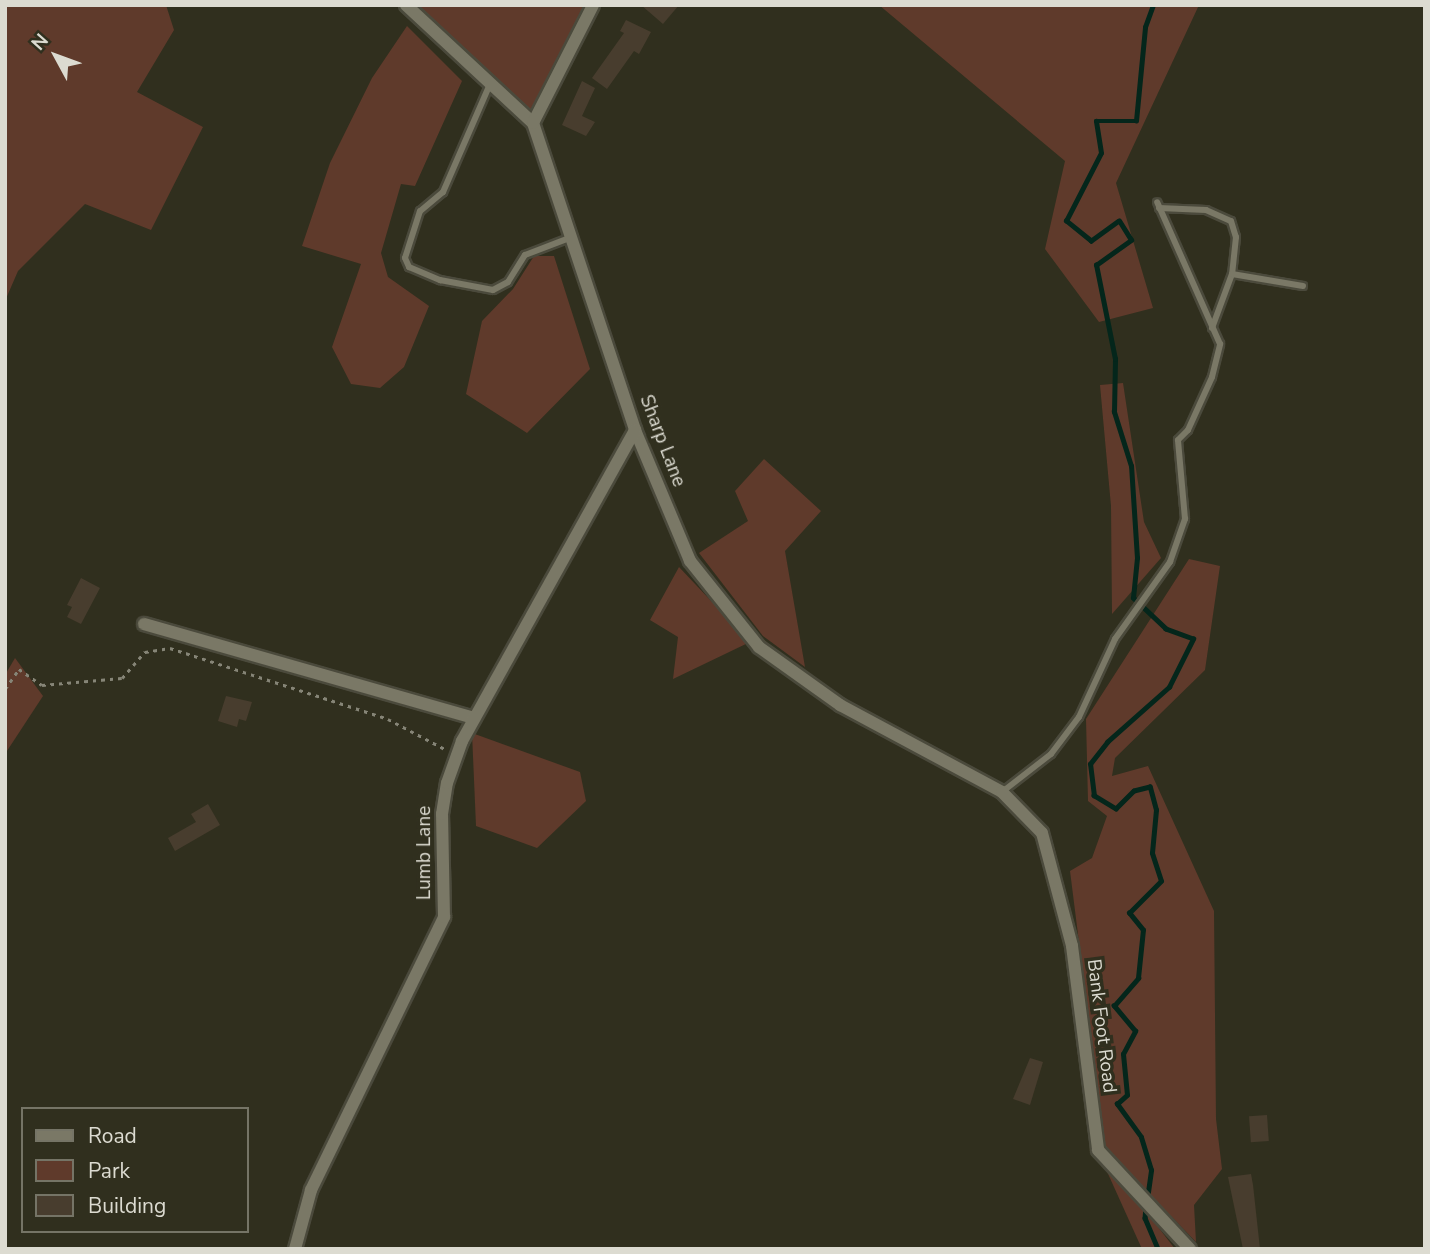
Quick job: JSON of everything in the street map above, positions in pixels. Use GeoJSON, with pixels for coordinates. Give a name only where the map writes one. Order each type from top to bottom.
{"type":"FeatureCollection","features":[{"type":"Feature","properties":{"kind":"street","name":"Sharp Lane"},"geometry":{"type":"LineString","coordinates":[[406,5],[533,123],[635,430],[690,561],[759,648],[840,705],[1002,792]]}},
{"type":"Feature","properties":{"kind":"street"},"geometry":{"type":"LineString","coordinates":[[533,123],[593,5]]}},
{"type":"Feature","properties":{"kind":"street","name":"Lumb Lane"},"geometry":{"type":"LineString","coordinates":[[295,1249],[311,1190],[444,917],[442,814],[447,783],[458,756],[474,718],[635,430]]}},
{"type":"Feature","properties":{"kind":"street"},"geometry":{"type":"LineString","coordinates":[[144,624],[474,718]]}},
{"type":"Feature","properties":{"kind":"street","name":"Bank Foot Road"},"geometry":{"type":"LineString","coordinates":[[1002,792],[1042,833],[1072,946],[1098,1150],[1190,1249]]}},
{"type":"Feature","properties":{"kind":"lane"},"geometry":{"type":"LineString","coordinates":[[491,84],[443,192],[420,211],[407,264],[416,273],[493,290],[508,282],[525,255],[572,237]]}},
{"type":"Feature","properties":{"kind":"lane"},"geometry":{"type":"LineString","coordinates":[[1002,792],[1051,754],[1079,717],[1104,659],[1170,562],[1185,519],[1178,440],[1188,430],[1212,377],[1220,344],[1212,328],[1158,205],[1206,210],[1231,221],[1236,237],[1231,274],[1212,328]]}},
{"type":"Feature","properties":{"kind":"lane"},"geometry":{"type":"LineString","coordinates":[[1231,274],[1303,286]]}},
{"type":"Feature","properties":{"kind":"path"},"geometry":{"type":"LineString","coordinates":[[5,689],[19,669],[42,684],[122,678],[145,652],[170,648],[387,719],[458,756]]}},
{"type":"Feature","properties":{"kind":"green space"},"geometry":{"type":"Polygon","coordinates":[[[5,5],[166,5],[174,30],[137,92],[203,127],[151,230],[85,204],[18,271],[5,301],[5,5]]]}},
{"type":"Feature","properties":{"kind":"green space"},"geometry":{"type":"Polygon","coordinates":[[[408,5],[592,5],[533,121],[408,5]]]}},
{"type":"Feature","properties":{"kind":"green space"},"geometry":{"type":"Polygon","coordinates":[[[879,5],[1199,5],[1116,183],[1153,308],[1099,322],[1045,249],[1065,161],[879,5]]]}},
{"type":"Feature","properties":{"kind":"green space"},"geometry":{"type":"Polygon","coordinates":[[[407,26],[462,81],[415,186],[401,184],[381,253],[388,277],[429,306],[404,367],[380,388],[351,384],[332,347],[361,264],[302,246],[330,163],[372,78],[407,26]]]}},
{"type":"Feature","properties":{"kind":"green space"},"geometry":{"type":"Polygon","coordinates":[[[534,256],[554,256],[590,369],[527,433],[466,394],[482,321],[513,289],[534,256]]]}},
{"type":"Feature","properties":{"kind":"green space"},"geometry":{"type":"Polygon","coordinates":[[[1123,383],[1144,522],[1161,558],[1112,614],[1111,506],[1100,385],[1123,383]]]}},
{"type":"Feature","properties":{"kind":"green space"},"geometry":{"type":"Polygon","coordinates":[[[764,459],[821,511],[785,551],[805,667],[763,636],[699,553],[748,521],[735,491],[764,459]]]}},
{"type":"Feature","properties":{"kind":"green space"},"geometry":{"type":"Polygon","coordinates":[[[1189,559],[1220,566],[1205,670],[1115,758],[1112,776],[1148,766],[1214,911],[1216,1119],[1222,1169],[1194,1205],[1196,1242],[1105,1148],[1070,871],[1092,858],[1107,816],[1088,801],[1086,719],[1189,559]]]}},
{"type":"Feature","properties":{"kind":"green space"},"geometry":{"type":"Polygon","coordinates":[[[679,567],[750,642],[673,679],[678,637],[650,620],[679,567]]]}},
{"type":"Feature","properties":{"kind":"green space"},"geometry":{"type":"Polygon","coordinates":[[[15,658],[43,696],[5,754],[5,675],[15,658]]]}},
{"type":"Feature","properties":{"kind":"green space"},"geometry":{"type":"Polygon","coordinates":[[[472,733],[580,772],[586,801],[537,848],[476,826],[472,733]]]}},
{"type":"Feature","properties":{"kind":"green space"},"geometry":{"type":"Polygon","coordinates":[[[1095,1145],[1175,1249],[1142,1249],[1095,1145]]]}},
{"type":"Feature","properties":{"kind":"building"},"geometry":{"type":"Polygon","coordinates":[[[641,5],[679,5],[663,24],[641,5]]]}},
{"type":"Feature","properties":{"kind":"building"},"geometry":{"type":"Polygon","coordinates":[[[626,20],[651,32],[639,54],[634,51],[607,89],[592,78],[624,33],[620,31],[626,20]]]}},
{"type":"Feature","properties":{"kind":"building"},"geometry":{"type":"Polygon","coordinates":[[[582,81],[595,88],[582,116],[595,122],[586,136],[562,125],[582,81]]]}},
{"type":"Feature","properties":{"kind":"building"},"geometry":{"type":"Polygon","coordinates":[[[81,578],[100,588],[81,624],[67,617],[72,607],[67,605],[81,578]]]}},
{"type":"Feature","properties":{"kind":"building"},"geometry":{"type":"Polygon","coordinates":[[[226,696],[252,702],[246,721],[239,719],[237,727],[218,721],[226,696]]]}},
{"type":"Feature","properties":{"kind":"building"},"geometry":{"type":"Polygon","coordinates":[[[208,804],[220,825],[175,851],[168,838],[196,822],[191,814],[208,804]]]}},
{"type":"Feature","properties":{"kind":"building"},"geometry":{"type":"Polygon","coordinates":[[[1030,1058],[1043,1062],[1030,1105],[1013,1099],[1030,1058]]]}},
{"type":"Feature","properties":{"kind":"building"},"geometry":{"type":"Polygon","coordinates":[[[1267,1115],[1269,1141],[1251,1142],[1249,1116],[1267,1115]]]}},
{"type":"Feature","properties":{"kind":"building"},"geometry":{"type":"Polygon","coordinates":[[[1251,1174],[1260,1249],[1243,1249],[1228,1177],[1251,1174]]]}},
{"type":"Feature","properties":{"kind":"waterway"},"geometry":{"type":"LineString","coordinates":[[1147,1199],[1151,1170],[1141,1137],[1117,1104],[1127,1095],[1123,1054],[1135,1031],[1114,1006],[1138,978],[1143,930],[1129,913],[1161,881],[1152,853],[1156,810],[1150,787],[1134,791],[1116,809],[1094,796],[1090,764],[1107,742],[1169,687],[1193,639],[1166,629],[1133,598],[1137,558],[1131,466],[1114,412],[1115,359],[1096,265],[1131,240],[1119,221],[1091,241],[1066,221],[1101,153],[1096,121],[1136,121],[1145,27],[1153,5]]}},
{"type":"Feature","properties":{"kind":"waterway"},"geometry":{"type":"LineString","coordinates":[[1146,1207],[1145,1218],[1158,1249]]}}]}
